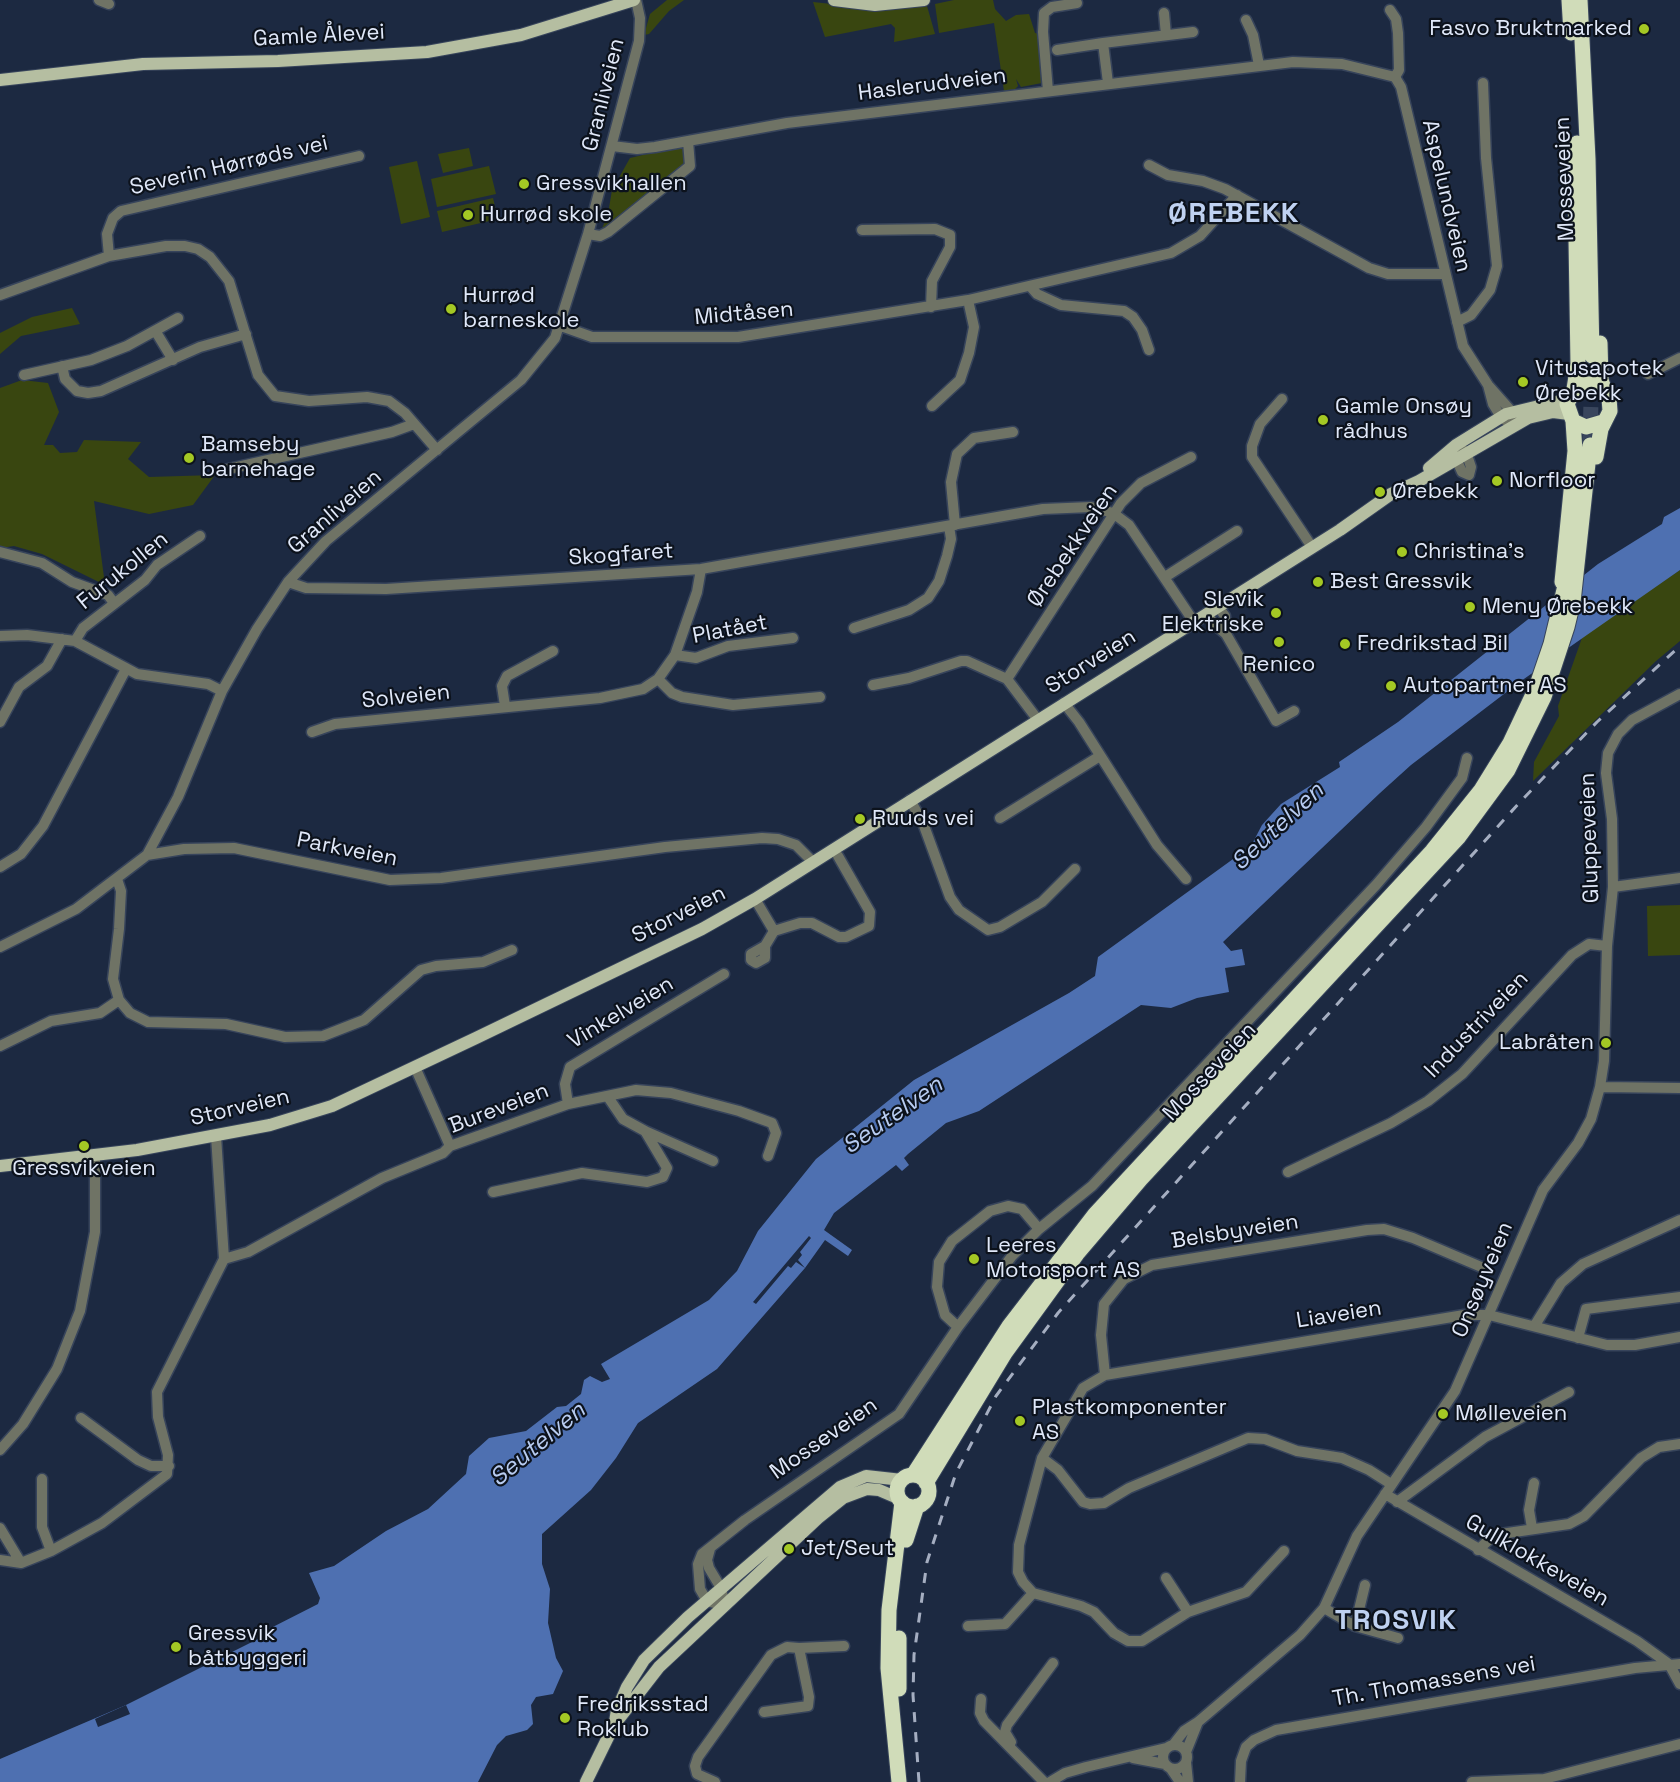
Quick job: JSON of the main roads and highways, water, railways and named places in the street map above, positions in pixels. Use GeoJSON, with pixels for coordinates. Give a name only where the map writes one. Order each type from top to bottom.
{"type":"FeatureCollection","features":[{"type":"Feature","properties":{"kind":"highway","name":"Mosseveien"},"geometry":{"type":"LineString","coordinates":[[1569,0],[1589,356],[1588,159],[1580,0]]}},
{"type":"Feature","properties":{"kind":"highway"},"geometry":{"type":"LineString","coordinates":[[1575,554],[1575,451],[1571,394],[1578,364],[1576,143]]}},
{"type":"Feature","properties":{"kind":"highway"},"geometry":{"type":"LineString","coordinates":[[1575,554],[1597,446],[1610,406],[1600,364],[1598,279],[1588,159]]}},
{"type":"Feature","properties":{"kind":"highway"},"geometry":{"type":"LineString","coordinates":[[1571,394],[1590,383],[1605,391]]}},
{"type":"Feature","properties":{"kind":"highway"},"geometry":{"type":"LineString","coordinates":[[1571,418],[1586,427],[1603,422]]}},
{"type":"Feature","properties":{"kind":"highway"},"geometry":{"type":"LineString","coordinates":[[1575,554],[1586,444]]}},
{"type":"Feature","properties":{"kind":"highway","name":"Mosseveien"},"geometry":{"type":"LineString","coordinates":[[917,1506],[924,1502],[928,1495],[914,1479],[1077,1254],[1141,1179],[1458,838],[1508,770],[1535,705],[1548,652],[1567,598],[1575,554]]}},
{"type":"Feature","properties":{"kind":"highway"},"geometry":{"type":"LineString","coordinates":[[899,1782],[888,1668],[889,1610],[901,1501],[897,1491],[914,1479]]}},
{"type":"Feature","properties":{"kind":"highway"},"geometry":{"type":"LineString","coordinates":[[901,1501],[917,1506],[907,1532],[899,1612],[899,1704],[904,1782]]}},
{"type":"Feature","properties":{"kind":"main road","name":"Gamle Ålevei"},"geometry":{"type":"LineString","coordinates":[[0,80],[143,64],[278,61],[426,52],[521,35],[635,0]]}},
{"type":"Feature","properties":{"kind":"main road"},"geometry":{"type":"LineString","coordinates":[[834,0],[892,2],[924,0]]}},
{"type":"Feature","properties":{"kind":"main road","name":"Storveien"},"geometry":{"type":"LineString","coordinates":[[0,1166],[95,1156],[216,1136],[270,1125],[332,1106],[692,934],[755,899],[1213,610],[1509,418],[1571,394]]}},
{"type":"Feature","properties":{"kind":"main road","name":"Storveien"},"geometry":{"type":"LineString","coordinates":[[1509,418],[1539,414],[1571,418]]}},
{"type":"Feature","properties":{"kind":"main road"},"geometry":{"type":"LineString","coordinates":[[614,1725],[616,1710],[644,1660],[721,1588],[840,1487],[866,1476],[914,1479]]}},
{"type":"Feature","properties":{"kind":"main road"},"geometry":{"type":"LineString","coordinates":[[586,1782],[614,1725],[659,1667],[843,1498],[867,1489],[879,1490],[901,1501]]}},
{"type":"Feature","properties":{"kind":"water","name":"Seutelven"},"geometry":{"type":"Polygon","coordinates":[[[1680,508],[1680,570],[1521,681],[1411,765],[1380,793],[1223,942],[1231,951],[1242,949],[1245,965],[1225,968],[1229,992],[1197,998],[1171,1008],[1141,1005],[979,1111],[946,1123],[904,1158],[909,1165],[902,1171],[896,1165],[834,1213],[824,1230],[852,1250],[848,1256],[825,1240],[805,1268],[717,1369],[638,1423],[616,1458],[591,1490],[542,1534],[542,1564],[550,1589],[548,1623],[556,1658],[563,1671],[553,1694],[536,1697],[531,1705],[533,1724],[527,1730],[506,1736],[497,1745],[478,1782],[0,1782],[0,1759],[126,1705],[260,1638],[259,1634],[318,1604],[320,1598],[309,1573],[334,1566],[386,1531],[428,1509],[466,1474],[469,1456],[489,1438],[526,1431],[557,1407],[566,1406],[581,1394],[584,1380],[590,1376],[602,1382],[610,1379],[601,1364],[709,1300],[737,1271],[758,1231],[816,1159],[914,1080],[1095,976],[1098,957],[1251,846],[1262,825],[1281,804],[1340,767],[1339,762],[1398,722],[1598,564],[1662,524],[1664,517],[1680,508]]]}},
{"type":"Feature","properties":{"kind":"tunnel"},"geometry":{"type":"LineString","coordinates":[[1590,445],[1592,356]]}},
{"type":"Feature","properties":{"kind":"railway"},"geometry":{"type":"LineString","coordinates":[[919,1782],[913,1695],[914,1655],[927,1562],[956,1473],[996,1396],[1058,1313],[1520,802],[1597,722],[1680,646]]}},
{"type":"Feature","properties":{"kind":"place","name":"Fasvo Bruktmarked"},"geometry":{"type":"Point","coordinates":[1644,29]}},
{"type":"Feature","properties":{"kind":"place","name":"Gressvikhallen"},"geometry":{"type":"Point","coordinates":[524,184]}},
{"type":"Feature","properties":{"kind":"place","name":"Hurrød skole"},"geometry":{"type":"Point","coordinates":[468,215]}},
{"type":"Feature","properties":{"kind":"place","name":"Hurrød barneskole"},"geometry":{"type":"Point","coordinates":[451,309]}},
{"type":"Feature","properties":{"kind":"place","name":"Vitusapotek Ørebekk"},"geometry":{"type":"Point","coordinates":[1523,382]}},
{"type":"Feature","properties":{"kind":"place","name":"Gamle Onsøy rådhus"},"geometry":{"type":"Point","coordinates":[1323,420]}},
{"type":"Feature","properties":{"kind":"place","name":"Bamseby barnehage"},"geometry":{"type":"Point","coordinates":[189,458]}},
{"type":"Feature","properties":{"kind":"place","name":"Norfloor"},"geometry":{"type":"Point","coordinates":[1497,481]}},
{"type":"Feature","properties":{"kind":"place","name":"Ørebekk"},"geometry":{"type":"Point","coordinates":[1380,492]}},
{"type":"Feature","properties":{"kind":"place","name":"Christina's"},"geometry":{"type":"Point","coordinates":[1402,552]}},
{"type":"Feature","properties":{"kind":"place","name":"Best Gressvik"},"geometry":{"type":"Point","coordinates":[1318,582]}},
{"type":"Feature","properties":{"kind":"place","name":"Meny Ørebekk"},"geometry":{"type":"Point","coordinates":[1470,607]}},
{"type":"Feature","properties":{"kind":"place","name":"Slevik Elektriske"},"geometry":{"type":"Point","coordinates":[1276,613]}},
{"type":"Feature","properties":{"kind":"place","name":"Renico"},"geometry":{"type":"Point","coordinates":[1279,642]}},
{"type":"Feature","properties":{"kind":"place","name":"Fredrikstad Bil"},"geometry":{"type":"Point","coordinates":[1345,644]}},
{"type":"Feature","properties":{"kind":"place","name":"Autopartner AS"},"geometry":{"type":"Point","coordinates":[1391,686]}},
{"type":"Feature","properties":{"kind":"place","name":"Ruuds vei"},"geometry":{"type":"Point","coordinates":[860,819]}},
{"type":"Feature","properties":{"kind":"place","name":"Labråten"},"geometry":{"type":"Point","coordinates":[1606,1043]}},
{"type":"Feature","properties":{"kind":"place","name":"Gressvikveien"},"geometry":{"type":"Point","coordinates":[84,1146]}},
{"type":"Feature","properties":{"kind":"place","name":"Leeres Motorsport AS"},"geometry":{"type":"Point","coordinates":[974,1259]}},
{"type":"Feature","properties":{"kind":"place","name":"Mølleveien"},"geometry":{"type":"Point","coordinates":[1443,1414]}},
{"type":"Feature","properties":{"kind":"place","name":"Plastkomponenter AS"},"geometry":{"type":"Point","coordinates":[1020,1421]}},
{"type":"Feature","properties":{"kind":"place","name":"Jet/Seut"},"geometry":{"type":"Point","coordinates":[789,1549]}},
{"type":"Feature","properties":{"kind":"place","name":"Gressvik båtbyggeri"},"geometry":{"type":"Point","coordinates":[176,1647]}},
{"type":"Feature","properties":{"kind":"place","name":"Fredriksstad Roklub"},"geometry":{"type":"Point","coordinates":[565,1718]}},
{"type":"Feature","properties":{"kind":"district","name":"ØREBEKK"},"geometry":{"type":"Point","coordinates":[1234,214]}},
{"type":"Feature","properties":{"kind":"district","name":"TROSVIK"},"geometry":{"type":"Point","coordinates":[1396,1621]}}]}
